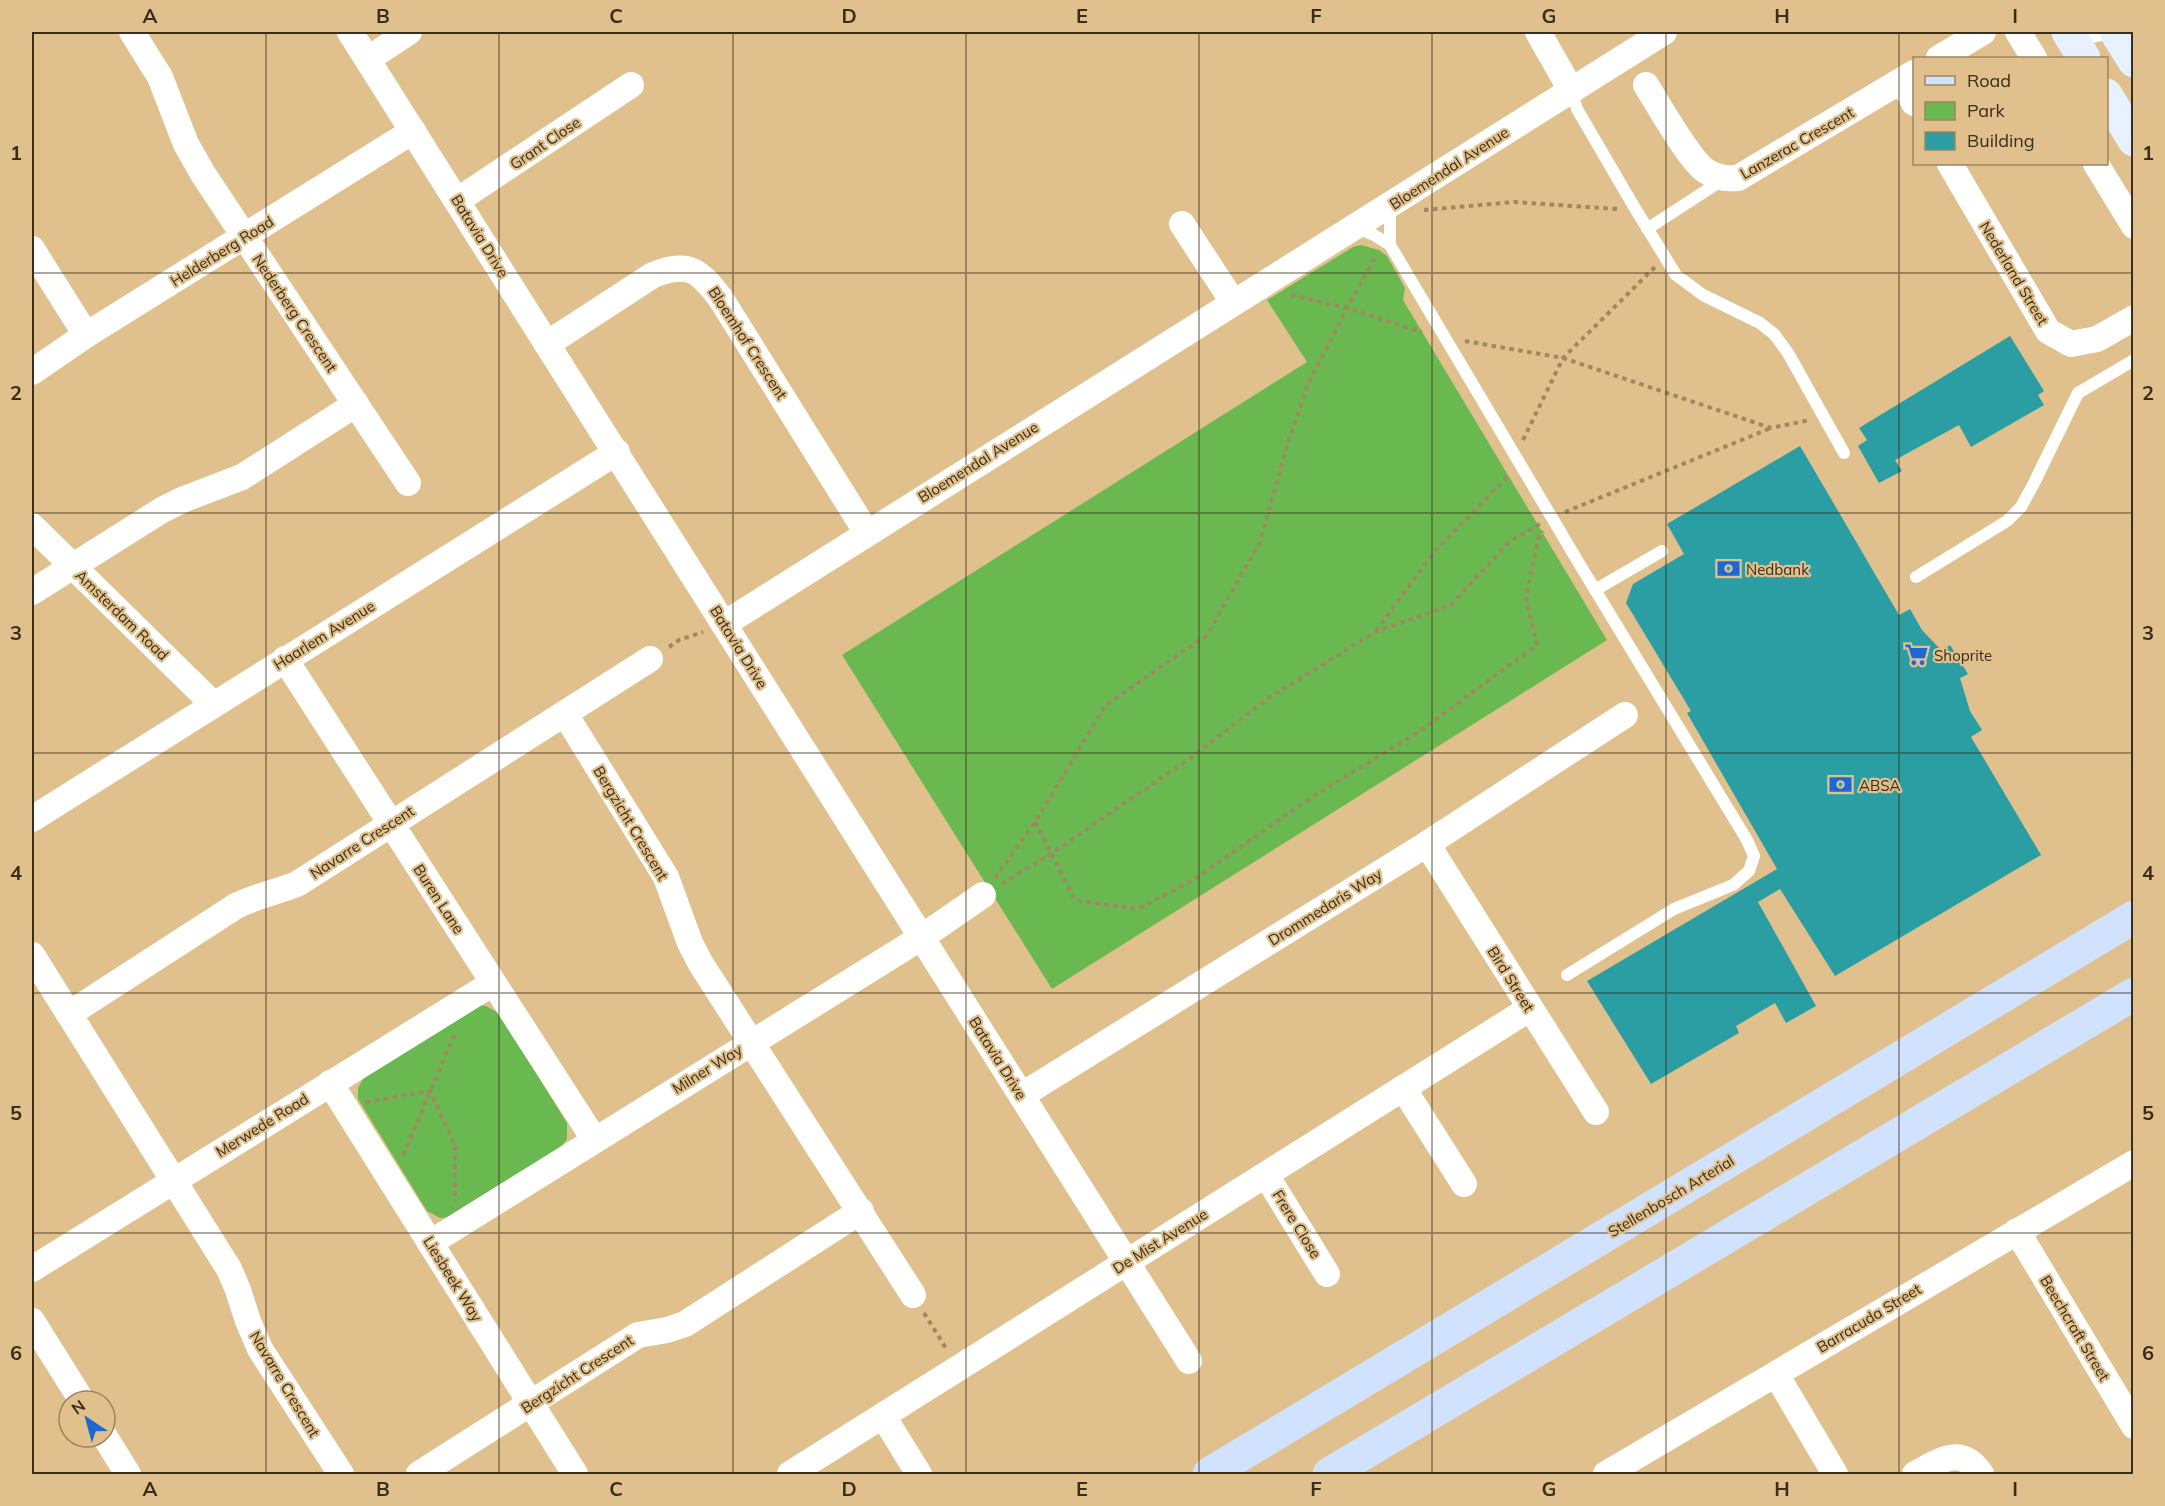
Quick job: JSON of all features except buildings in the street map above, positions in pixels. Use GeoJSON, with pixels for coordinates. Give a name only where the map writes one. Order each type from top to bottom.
{"type":"FeatureCollection","features":[{"type":"Feature","properties":{"kind":"main road"},"geometry":{"type":"LineString","coordinates":[[2117,32],[2133,61]]}},
{"type":"Feature","properties":{"kind":"main road"},"geometry":{"type":"LineString","coordinates":[[2108,98],[2133,140]]}},
{"type":"Feature","properties":{"kind":"main road","name":"Stellenbosch Arterial"},"geometry":{"type":"LineString","coordinates":[[1209,1474],[2133,916]]}},
{"type":"Feature","properties":{"kind":"main road"},"geometry":{"type":"LineString","coordinates":[[1329,1474],[2133,993]]}},
{"type":"Feature","properties":{"kind":"street","name":"Nederberg Crescent"},"geometry":{"type":"LineString","coordinates":[[132,32],[160,77],[186,144],[244,237],[408,483]]}},
{"type":"Feature","properties":{"kind":"street","name":"Batavia Drive"},"geometry":{"type":"LineString","coordinates":[[350,32],[1189,1361]]}},
{"type":"Feature","properties":{"kind":"street"},"geometry":{"type":"LineString","coordinates":[[368,58],[409,32]]}},
{"type":"Feature","properties":{"kind":"street"},"geometry":{"type":"LineString","coordinates":[[1538,32],[1571,90]]}},
{"type":"Feature","properties":{"kind":"street","name":"Bloemendal Avenue"},"geometry":{"type":"LineString","coordinates":[[724,624],[1355,227],[1389,216],[1571,90],[1664,32]]}},
{"type":"Feature","properties":{"kind":"street"},"geometry":{"type":"LineString","coordinates":[[1941,57],[1983,32]]}},
{"type":"Feature","properties":{"kind":"street"},"geometry":{"type":"LineString","coordinates":[[2018,32],[2033,57]]}},
{"type":"Feature","properties":{"kind":"street"},"geometry":{"type":"LineString","coordinates":[[1908,77],[1913,100]]}},
{"type":"Feature","properties":{"kind":"street","name":"Lanzerac Crescent"},"geometry":{"type":"LineString","coordinates":[[1646,85],[1697,164],[1713,175],[1725,179],[1742,177],[1908,77]]}},
{"type":"Feature","properties":{"kind":"street","name":"Grant Close"},"geometry":{"type":"LineString","coordinates":[[458,200],[631,85]]}},
{"type":"Feature","properties":{"kind":"street","name":"Helderberg Road"},"geometry":{"type":"LineString","coordinates":[[32,372],[86,335],[413,131]]}},
{"type":"Feature","properties":{"kind":"street","name":"Nederland Street"},"geometry":{"type":"LineString","coordinates":[[1951,165],[2048,331],[2071,344],[2097,339],[2133,318]]}},
{"type":"Feature","properties":{"kind":"street"},"geometry":{"type":"LineString","coordinates":[[2097,165],[2133,226]]}},
{"type":"Feature","properties":{"kind":"street"},"geometry":{"type":"LineString","coordinates":[[1182,224],[1233,302]]}},
{"type":"Feature","properties":{"kind":"street"},"geometry":{"type":"LineString","coordinates":[[32,249],[86,335]]}},
{"type":"Feature","properties":{"kind":"street","name":"Bloemhof Crescent"},"geometry":{"type":"LineString","coordinates":[[547,344],[653,275],[672,268],[690,269],[706,279],[721,299],[867,533]]}},
{"type":"Feature","properties":{"kind":"street"},"geometry":{"type":"LineString","coordinates":[[32,592],[182,500],[242,477],[356,404]]}},
{"type":"Feature","properties":{"kind":"street","name":"Haarlem Avenue"},"geometry":{"type":"LineString","coordinates":[[32,819],[616,452]]}},
{"type":"Feature","properties":{"kind":"street","name":"Amsterdam Road"},"geometry":{"type":"LineString","coordinates":[[32,526],[213,704]]}},
{"type":"Feature","properties":{"kind":"street","name":"Buren Lane"},"geometry":{"type":"LineString","coordinates":[[285,659],[594,1139]]}},
{"type":"Feature","properties":{"kind":"street","name":"Navarre Crescent"},"geometry":{"type":"LineString","coordinates":[[69,1014],[237,906],[255,897],[297,884],[650,659]]}},
{"type":"Feature","properties":{"kind":"street","name":"Bergzicht Crescent"},"geometry":{"type":"LineString","coordinates":[[565,714],[666,878],[690,944],[701,964],[913,1295]]}},
{"type":"Feature","properties":{"kind":"street","name":"Drommedaris Way"},"geometry":{"type":"LineString","coordinates":[[1022,1095],[1427,844],[1626,715]]}},
{"type":"Feature","properties":{"kind":"street","name":"Bird Street"},"geometry":{"type":"LineString","coordinates":[[1427,844],[1596,1112]]}},
{"type":"Feature","properties":{"kind":"street","name":"Milner Way"},"geometry":{"type":"LineString","coordinates":[[430,1243],[922,937],[983,895]]}},
{"type":"Feature","properties":{"kind":"street","name":"Navarre Crescent"},"geometry":{"type":"LineString","coordinates":[[32,955],[229,1269],[260,1348],[341,1474]]}},
{"type":"Feature","properties":{"kind":"street","name":"Merwede Road"},"geometry":{"type":"LineString","coordinates":[[32,1269],[494,983]]}},
{"type":"Feature","properties":{"kind":"street","name":"De Mist Avenue"},"geometry":{"type":"LineString","coordinates":[[790,1474],[1529,1009]]}},
{"type":"Feature","properties":{"kind":"street","name":"Liesbeek Way"},"geometry":{"type":"LineString","coordinates":[[330,1083],[575,1474]]}},
{"type":"Feature","properties":{"kind":"street"},"geometry":{"type":"LineString","coordinates":[[1403,1088],[1464,1184]]}},
{"type":"Feature","properties":{"kind":"street","name":"Barracuda Street"},"geometry":{"type":"LineString","coordinates":[[1606,1474],[2133,1163]]}},
{"type":"Feature","properties":{"kind":"street","name":"Frere Close"},"geometry":{"type":"LineString","coordinates":[[1266,1175],[1328,1274]]}},
{"type":"Feature","properties":{"kind":"street","name":"Bergzicht Crescent"},"geometry":{"type":"LineString","coordinates":[[419,1474],[638,1335],[667,1330],[692,1320],[861,1211]]}},
{"type":"Feature","properties":{"kind":"street","name":"Beechcraft Street"},"geometry":{"type":"LineString","coordinates":[[2017,1231],[2133,1426]]}},
{"type":"Feature","properties":{"kind":"street"},"geometry":{"type":"LineString","coordinates":[[32,1321],[74,1389]]}},
{"type":"Feature","properties":{"kind":"street"},"geometry":{"type":"LineString","coordinates":[[1776,1374],[1834,1474]]}},
{"type":"Feature","properties":{"kind":"street"},"geometry":{"type":"LineString","coordinates":[[883,1416],[919,1474]]}},
{"type":"Feature","properties":{"kind":"street"},"geometry":{"type":"LineString","coordinates":[[112,1449],[128,1474]]}},
{"type":"Feature","properties":{"kind":"street"},"geometry":{"type":"LineString","coordinates":[[1915,1474],[1942,1459],[1956,1457],[1970,1461],[1981,1474]]}},
{"type":"Feature","properties":{"kind":"lane"},"geometry":{"type":"LineString","coordinates":[[2075,44],[2117,32]]}},
{"type":"Feature","properties":{"kind":"lane"},"geometry":{"type":"LineString","coordinates":[[1571,90],[1577,109],[1647,230],[1676,275],[1687,284],[1760,323],[1773,334],[1788,353],[1844,453]]}},
{"type":"Feature","properties":{"kind":"lane"},"geometry":{"type":"LineString","coordinates":[[1647,230],[1725,179]]}},
{"type":"Feature","properties":{"kind":"lane"},"geometry":{"type":"LineString","coordinates":[[1389,216],[1390,245]]}},
{"type":"Feature","properties":{"kind":"lane"},"geometry":{"type":"LineString","coordinates":[[1355,227],[1390,245],[1754,856],[1749,871],[1733,885],[1674,909],[1567,975]]}},
{"type":"Feature","properties":{"kind":"lane"},"geometry":{"type":"LineString","coordinates":[[1916,577],[2007,521],[2022,507],[2078,393],[2133,360]]}},
{"type":"Feature","properties":{"kind":"lane"},"geometry":{"type":"LineString","coordinates":[[1595,590],[1662,551]]}},
{"type":"Feature","properties":{"kind":"path"},"geometry":{"type":"LineString","coordinates":[[1389,216],[1416,211],[1514,202],[1613,210],[1633,205]]}},
{"type":"Feature","properties":{"kind":"path"},"geometry":{"type":"LineString","coordinates":[[983,895],[1035,822],[1106,705],[1207,635],[1260,542],[1289,439],[1309,382],[1378,254],[1390,245]]}},
{"type":"Feature","properties":{"kind":"path"},"geometry":{"type":"LineString","coordinates":[[1272,278],[1280,292],[1347,308],[1446,340],[1466,341],[1563,358],[1771,428]]}},
{"type":"Feature","properties":{"kind":"path"},"geometry":{"type":"LineString","coordinates":[[983,895],[1052,853],[1189,759],[1267,699],[1375,632],[1451,605],[1510,541],[1552,518],[1771,428],[1824,417]]}},
{"type":"Feature","properties":{"kind":"path"},"geometry":{"type":"LineString","coordinates":[[1035,822],[1075,900],[1138,909],[1193,880],[1312,797],[1417,733],[1538,645],[1526,598],[1538,539],[1552,518]]}},
{"type":"Feature","properties":{"kind":"path"},"geometry":{"type":"LineString","coordinates":[[650,659],[680,640],[724,624]]}},
{"type":"Feature","properties":{"kind":"path"},"geometry":{"type":"LineString","coordinates":[[384,1170],[400,1162],[459,1025],[450,1010]]}},
{"type":"Feature","properties":{"kind":"path"},"geometry":{"type":"LineString","coordinates":[[345,1108],[359,1103],[430,1091]]}},
{"type":"Feature","properties":{"kind":"path"},"geometry":{"type":"LineString","coordinates":[[430,1091],[455,1144],[454,1217],[459,1225]]}},
{"type":"Feature","properties":{"kind":"path"},"geometry":{"type":"LineString","coordinates":[[913,1295],[958,1369]]}},
{"type":"Feature","properties":{"kind":"green space"},"geometry":{"type":"Polygon","coordinates":[[[1361,245],[1379,250],[1387,256],[1405,288],[1403,300],[1607,640],[1052,989],[842,655],[1307,362],[1267,300],[1353,247],[1361,245]]]}},
{"type":"Feature","properties":{"kind":"green space"},"geometry":{"type":"Polygon","coordinates":[[[478,1005],[486,1006],[499,1013],[567,1123],[567,1139],[560,1148],[451,1217],[440,1218],[427,1211],[358,1099],[358,1088],[364,1077],[478,1005]]]}},
{"type":"Feature","properties":{"kind":"place","name":"Nedbank"},"geometry":{"type":"Point","coordinates":[1728,569]}},
{"type":"Feature","properties":{"kind":"place","name":"Shoprite"},"geometry":{"type":"Point","coordinates":[1916,655]}},
{"type":"Feature","properties":{"kind":"place","name":"ABSA"},"geometry":{"type":"Point","coordinates":[1841,785]}}]}
